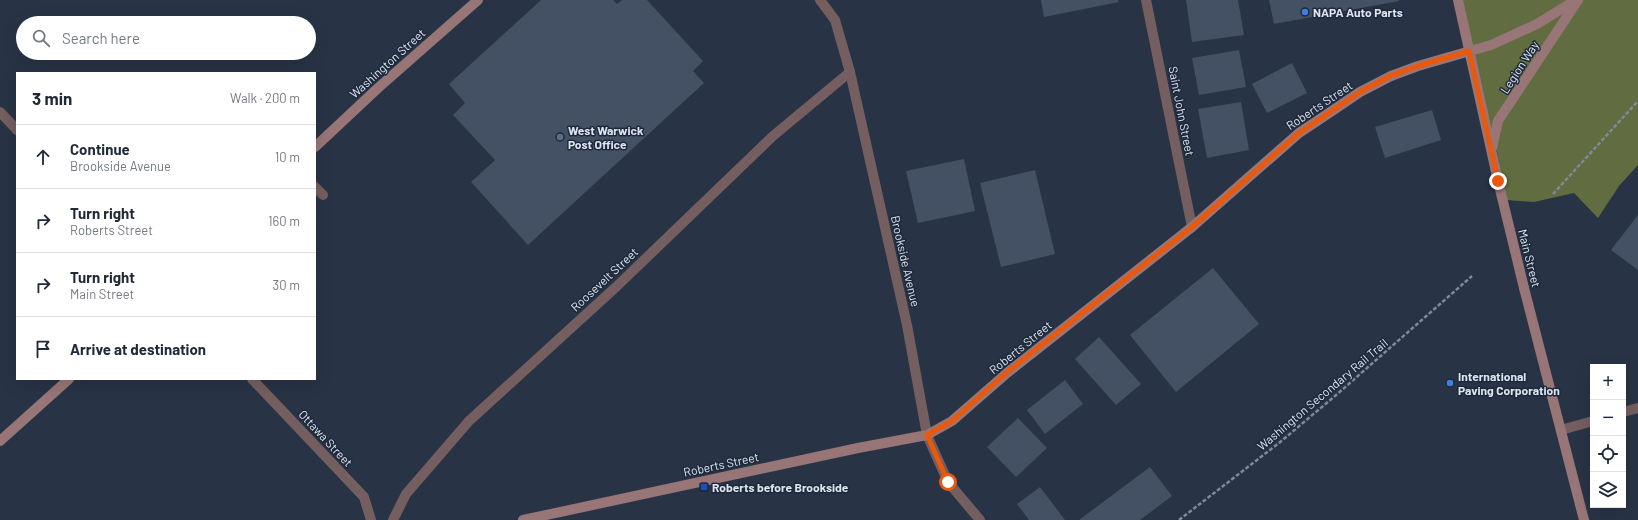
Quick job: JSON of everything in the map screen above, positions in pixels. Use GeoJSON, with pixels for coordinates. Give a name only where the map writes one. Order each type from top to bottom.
{"type":"FeatureCollection","features":[{"type":"Feature","properties":{"kind":"main road","name":"Washington Street"},"geometry":{"type":"LineString","coordinates":[[316,146],[378,88],[478,0]]}},
{"type":"Feature","properties":{"kind":"main road","name":"Main Street"},"geometry":{"type":"LineString","coordinates":[[1458,0],[1498,181],[1584,520]]}},
{"type":"Feature","properties":{"kind":"main road","name":"Legion Way"},"geometry":{"type":"LineString","coordinates":[[1469,51],[1491,45],[1537,24],[1577,0]]}},
{"type":"Feature","properties":{"kind":"main road","name":"Legion Way"},"geometry":{"type":"LineString","coordinates":[[1491,151],[1498,121],[1577,0]]}},
{"type":"Feature","properties":{"kind":"main road","name":"Roberts Street"},"geometry":{"type":"LineString","coordinates":[[523,520],[858,448],[927,435],[952,421],[1006,373],[1192,227],[1299,133],[1360,92],[1390,76],[1469,51]]}},
{"type":"Feature","properties":{"kind":"main road"},"geometry":{"type":"LineString","coordinates":[[0,441],[67,380]]}},
{"type":"Feature","properties":{"kind":"street","name":"Brookside Avenue"},"geometry":{"type":"LineString","coordinates":[[820,0],[836,20],[850,72],[907,325],[927,435],[948,482],[980,520]]}},
{"type":"Feature","properties":{"kind":"street","name":"Saint John Street"},"geometry":{"type":"LineString","coordinates":[[1146,0],[1192,227]]}},
{"type":"Feature","properties":{"kind":"street","name":"Roosevelt Street"},"geometry":{"type":"LineString","coordinates":[[393,520],[406,494],[469,421],[616,287],[773,136],[850,72]]}},
{"type":"Feature","properties":{"kind":"street"},"geometry":{"type":"LineString","coordinates":[[0,112],[16,129]]}},
{"type":"Feature","properties":{"kind":"street"},"geometry":{"type":"LineString","coordinates":[[316,188],[323,195]]}},
{"type":"Feature","properties":{"kind":"street","name":"Ottawa Street"},"geometry":{"type":"LineString","coordinates":[[253,380],[364,497],[371,520]]}},
{"type":"Feature","properties":{"kind":"street"},"geometry":{"type":"LineString","coordinates":[[1626,411],[1638,408]]}},
{"type":"Feature","properties":{"kind":"street"},"geometry":{"type":"LineString","coordinates":[[1561,430],[1590,422]]}},
{"type":"Feature","properties":{"kind":"path"},"geometry":{"type":"LineString","coordinates":[[1553,194],[1638,101]]}},
{"type":"Feature","properties":{"kind":"path","name":"Washington Secondary Rail Trail"},"geometry":{"type":"LineString","coordinates":[[1179,520],[1279,443],[1472,276]]}},
{"type":"Feature","properties":{"kind":"green space"},"geometry":{"type":"Polygon","coordinates":[[[1459,0],[1638,0],[1638,165],[1619,186],[1598,218],[1574,193],[1534,202],[1507,200],[1502,184],[1496,146],[1485,113],[1459,0]]]}},
{"type":"Feature","properties":{"kind":"building","name":"West Warwick Post Office"},"geometry":{"type":"Polygon","coordinates":[[[541,0],[613,0],[617,4],[622,0],[647,0],[703,61],[693,71],[704,83],[528,245],[471,182],[495,160],[453,115],[465,103],[449,84],[541,0]]]}},
{"type":"Feature","properties":{"kind":"building"},"geometry":{"type":"Polygon","coordinates":[[[1041,0],[1118,0],[1119,2],[1044,17],[1041,0]]]}},
{"type":"Feature","properties":{"kind":"building"},"geometry":{"type":"Polygon","coordinates":[[[1186,0],[1238,0],[1244,35],[1192,42],[1186,0]]]}},
{"type":"Feature","properties":{"kind":"building","name":"NAPA Auto Parts"},"geometry":{"type":"Polygon","coordinates":[[[1269,0],[1399,0],[1399,1],[1274,24],[1269,0]]]}},
{"type":"Feature","properties":{"kind":"building"},"geometry":{"type":"Polygon","coordinates":[[[1239,50],[1246,87],[1199,95],[1192,58],[1239,50]]]}},
{"type":"Feature","properties":{"kind":"building"},"geometry":{"type":"Polygon","coordinates":[[[1292,63],[1307,93],[1267,113],[1252,84],[1292,63]]]}},
{"type":"Feature","properties":{"kind":"building"},"geometry":{"type":"Polygon","coordinates":[[[1241,102],[1249,150],[1207,158],[1198,109],[1241,102]]]}},
{"type":"Feature","properties":{"kind":"building"},"geometry":{"type":"Polygon","coordinates":[[[1432,110],[1441,140],[1385,158],[1375,127],[1432,110]]]}},
{"type":"Feature","properties":{"kind":"building"},"geometry":{"type":"Polygon","coordinates":[[[964,159],[975,211],[918,223],[906,171],[964,159]]]}},
{"type":"Feature","properties":{"kind":"building"},"geometry":{"type":"Polygon","coordinates":[[[1035,170],[1055,254],[1001,267],[980,183],[1035,170]]]}},
{"type":"Feature","properties":{"kind":"building"},"geometry":{"type":"Polygon","coordinates":[[[1638,215],[1638,270],[1611,250],[1638,215]]]}},
{"type":"Feature","properties":{"kind":"building"},"geometry":{"type":"Polygon","coordinates":[[[1213,268],[1259,324],[1176,392],[1130,335],[1213,268]]]}},
{"type":"Feature","properties":{"kind":"building"},"geometry":{"type":"Polygon","coordinates":[[[1099,337],[1141,384],[1116,405],[1075,359],[1099,337]]]}},
{"type":"Feature","properties":{"kind":"building"},"geometry":{"type":"Polygon","coordinates":[[[1065,380],[1083,404],[1045,434],[1027,410],[1065,380]]]}},
{"type":"Feature","properties":{"kind":"building"},"geometry":{"type":"Polygon","coordinates":[[[1018,418],[1047,448],[1016,477],[987,447],[1018,418]]]}},
{"type":"Feature","properties":{"kind":"building"},"geometry":{"type":"Polygon","coordinates":[[[1150,467],[1172,496],[1140,520],[1079,520],[1150,467]]]}},
{"type":"Feature","properties":{"kind":"building"},"geometry":{"type":"Polygon","coordinates":[[[1040,487],[1065,520],[1029,520],[1017,504],[1040,487]]]}},
{"type":"Feature","properties":{"kind":"place","name":"NAPA Auto Parts"},"geometry":{"type":"Point","coordinates":[1305,12]}},
{"type":"Feature","properties":{"kind":"place","name":"West Warwick Post Office"},"geometry":{"type":"Point","coordinates":[560,137]}},
{"type":"Feature","properties":{"kind":"place","name":"International Paving Corporation"},"geometry":{"type":"Point","coordinates":[1450,383]}},
{"type":"Feature","properties":{"kind":"place","name":"Roberts before Brookside"},"geometry":{"type":"Point","coordinates":[704,487]}},
{"type":"Feature","properties":{"kind":"route"},"geometry":{"type":"LineString","coordinates":[[948,482],[927,435],[952,421],[1006,373],[1192,227],[1299,133],[1360,92],[1390,76],[1469,51],[1498,181]]}}]}
